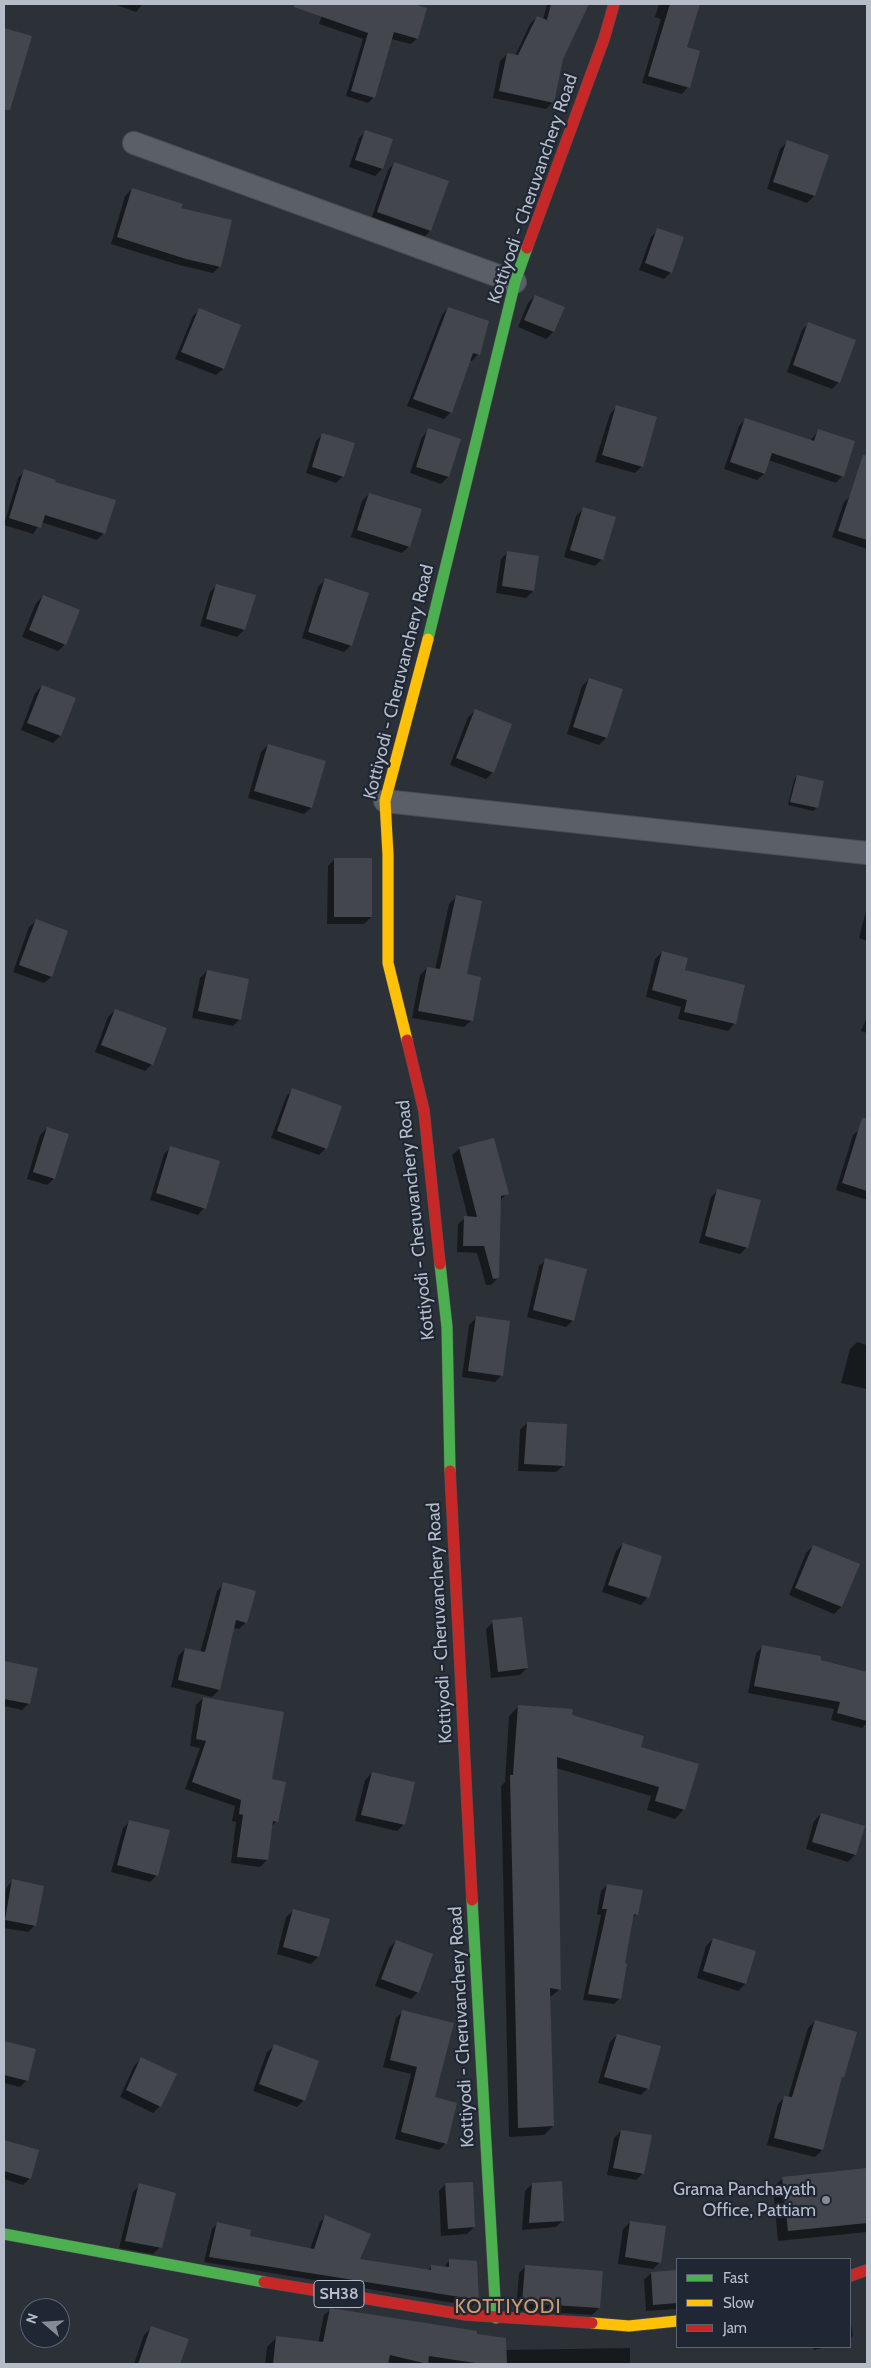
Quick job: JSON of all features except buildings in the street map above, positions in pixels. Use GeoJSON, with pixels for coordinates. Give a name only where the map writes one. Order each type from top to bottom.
{"type":"FeatureCollection","features":[{"type":"Feature","properties":{"kind":"main road","name":"Kottiyodi - Cheruvanchery Road"},"geometry":{"type":"LineString","coordinates":[[496,2318],[451,1521],[447,1327],[424,1111],[388,962],[388,855],[385,801],[421,669],[515,282],[604,39],[614,4]]}},
{"type":"Feature","properties":{"kind":"main road","name":"SH38"},"geometry":{"type":"LineString","coordinates":[[4,2234],[193,2270],[467,2315],[629,2326],[676,2321]]}},
{"type":"Feature","properties":{"kind":"main road"},"geometry":{"type":"LineString","coordinates":[[851,2276],[867,2270]]}},
{"type":"Feature","properties":{"kind":"street"},"geometry":{"type":"LineString","coordinates":[[134,143],[515,282]]}},
{"type":"Feature","properties":{"kind":"street"},"geometry":{"type":"LineString","coordinates":[[385,801],[867,853]]}},
{"type":"Feature","properties":{"kind":"traffic: fast"},"geometry":{"type":"LineString","coordinates":[[428,639],[515,282],[527,248]]}},
{"type":"Feature","properties":{"kind":"traffic: fast"},"geometry":{"type":"LineString","coordinates":[[440,1264],[447,1327],[450,1471]]}},
{"type":"Feature","properties":{"kind":"traffic: fast"},"geometry":{"type":"LineString","coordinates":[[472,1900],[496,2318]]}},
{"type":"Feature","properties":{"kind":"traffic: fast"},"geometry":{"type":"LineString","coordinates":[[4,2234],[264,2282]]}},
{"type":"Feature","properties":{"kind":"traffic: slow"},"geometry":{"type":"LineString","coordinates":[[407,1040],[388,963],[388,855],[385,801],[428,639]]}},
{"type":"Feature","properties":{"kind":"traffic: slow"},"geometry":{"type":"LineString","coordinates":[[592,2323],[629,2326],[676,2321]]}},
{"type":"Feature","properties":{"kind":"traffic: jam"},"geometry":{"type":"LineString","coordinates":[[527,248],[604,39],[614,4]]}},
{"type":"Feature","properties":{"kind":"traffic: jam"},"geometry":{"type":"LineString","coordinates":[[407,1040],[424,1111],[440,1264]]}},
{"type":"Feature","properties":{"kind":"traffic: jam"},"geometry":{"type":"LineString","coordinates":[[450,1471],[472,1900]]}},
{"type":"Feature","properties":{"kind":"traffic: jam"},"geometry":{"type":"LineString","coordinates":[[851,2276],[867,2270]]}},
{"type":"Feature","properties":{"kind":"traffic: jam"},"geometry":{"type":"LineString","coordinates":[[264,2282],[467,2315],[592,2323]]}},
{"type":"Feature","properties":{"kind":"place","name":"Grama Panchayath Office, Pattiam"},"geometry":{"type":"Point","coordinates":[826,2200]}},
{"type":"Feature","properties":{"kind":"district","name":"KOTTIYODI"},"geometry":{"type":"Point","coordinates":[508,2307]}}]}
